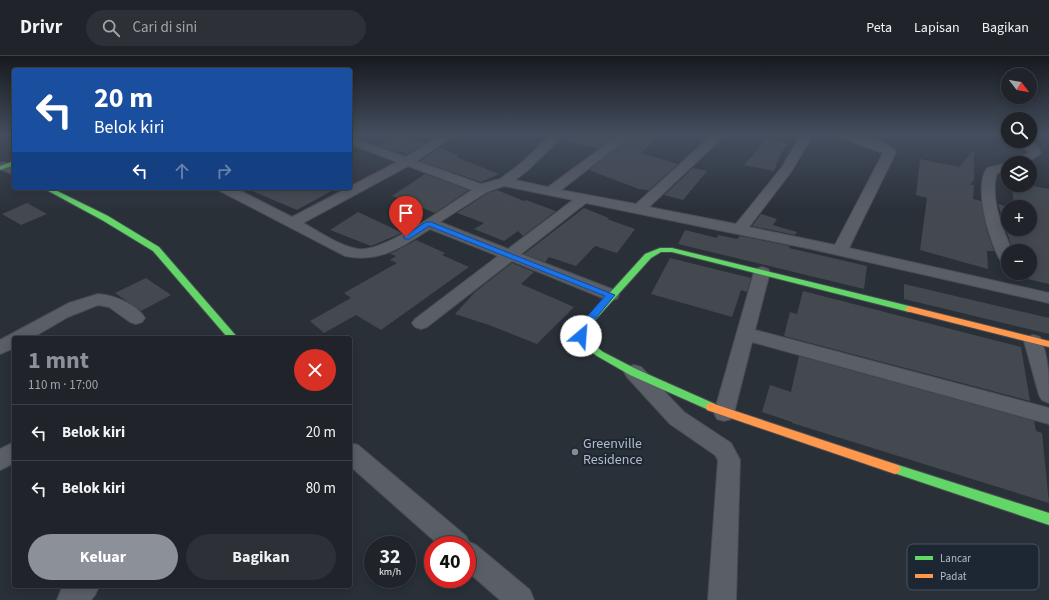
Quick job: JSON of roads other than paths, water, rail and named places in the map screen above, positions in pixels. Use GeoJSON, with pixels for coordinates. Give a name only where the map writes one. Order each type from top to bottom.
{"type":"FeatureCollection","features":[{"type":"Feature","properties":{"kind":"street"},"geometry":{"type":"LineString","coordinates":[[504,182],[531,160]]}},
{"type":"Feature","properties":{"kind":"street"},"geometry":{"type":"LineString","coordinates":[[551,191],[592,160]]}},
{"type":"Feature","properties":{"kind":"street"},"geometry":{"type":"LineString","coordinates":[[638,210],[692,160]]}},
{"type":"Feature","properties":{"kind":"street"},"geometry":{"type":"LineString","coordinates":[[738,230],[787,169],[792,160]]}},
{"type":"Feature","properties":{"kind":"street"},"geometry":{"type":"LineString","coordinates":[[840,250],[886,160]]}},
{"type":"Feature","properties":{"kind":"street"},"geometry":{"type":"LineString","coordinates":[[292,223],[408,161],[482,189]]}},
{"type":"Feature","properties":{"kind":"street"},"geometry":{"type":"LineString","coordinates":[[1001,169],[991,171],[989,178],[989,196],[993,224],[1001,244]]}},
{"type":"Feature","properties":{"kind":"street"},"geometry":{"type":"LineString","coordinates":[[352,176],[368,183]]}},
{"type":"Feature","properties":{"kind":"street"},"geometry":{"type":"LineString","coordinates":[[229,190],[346,251],[360,254],[372,253],[396,244],[482,189],[492,184],[504,182],[840,250],[1020,290],[1049,298]]}},
{"type":"Feature","properties":{"kind":"street"},"geometry":{"type":"LineString","coordinates":[[50,190],[105,218],[156,250],[231,336]]}},
{"type":"Feature","properties":{"kind":"street"},"geometry":{"type":"LineString","coordinates":[[420,323],[584,198]]}},
{"type":"Feature","properties":{"kind":"street"},"geometry":{"type":"LineString","coordinates":[[429,223],[611,295]]}},
{"type":"Feature","properties":{"kind":"street"},"geometry":{"type":"LineString","coordinates":[[1049,395],[1041,343],[672,250],[660,250],[648,256],[611,295],[581,330],[581,336],[588,346],[633,372],[724,414],[1049,519]]}},
{"type":"Feature","properties":{"kind":"street"},"geometry":{"type":"LineString","coordinates":[[724,414],[762,272]]}},
{"type":"Feature","properties":{"kind":"street"},"geometry":{"type":"LineString","coordinates":[[1016,280],[1020,290]]}},
{"type":"Feature","properties":{"kind":"street"},"geometry":{"type":"LineString","coordinates":[[22,336],[66,311],[96,300],[108,300],[136,318]]}},
{"type":"Feature","properties":{"kind":"street"},"geometry":{"type":"LineString","coordinates":[[746,334],[1049,416]]}},
{"type":"Feature","properties":{"kind":"street"},"geometry":{"type":"LineString","coordinates":[[0,348],[12,341]]}},
{"type":"Feature","properties":{"kind":"street"},"geometry":{"type":"LineString","coordinates":[[633,372],[677,418],[723,449],[729,460],[722,600]]}},
{"type":"Feature","properties":{"kind":"street"},"geometry":{"type":"LineString","coordinates":[[0,462],[12,453]]}},
{"type":"Feature","properties":{"kind":"street"},"geometry":{"type":"LineString","coordinates":[[352,454],[447,536]]}},
{"type":"Feature","properties":{"kind":"street"},"geometry":{"type":"LineString","coordinates":[[476,562],[520,600]]}},
{"type":"Feature","properties":{"kind":"street"},"geometry":{"type":"LineString","coordinates":[[71,600],[84,588]]}},
{"type":"Feature","properties":{"kind":"place","name":"Greenville Residence"},"geometry":{"type":"Point","coordinates":[575,452]}}]}
